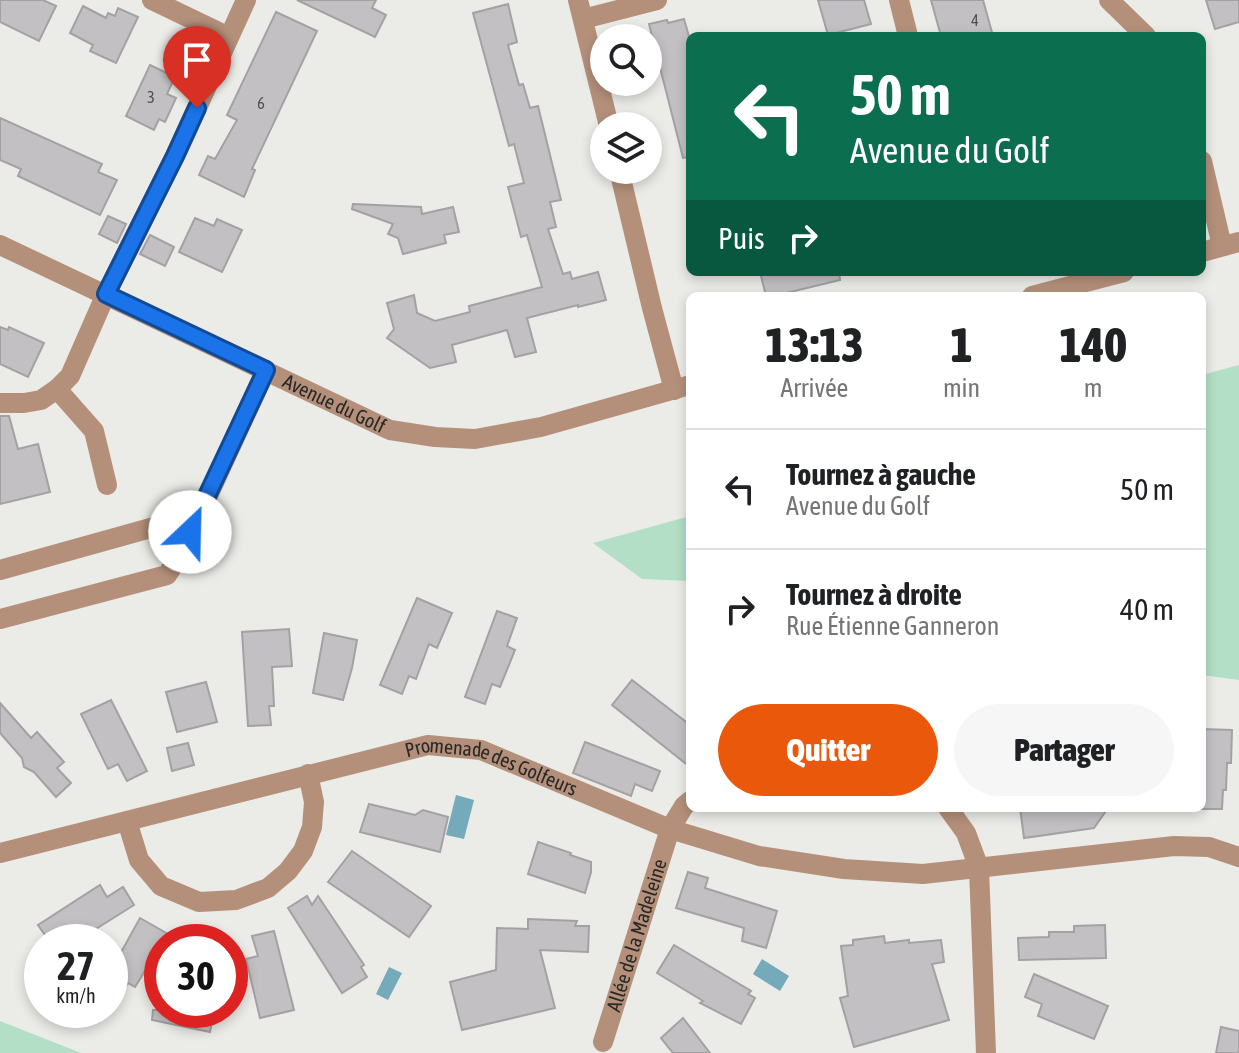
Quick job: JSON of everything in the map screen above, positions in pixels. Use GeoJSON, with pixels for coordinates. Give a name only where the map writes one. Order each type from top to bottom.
{"type":"FeatureCollection","features":[{"type":"Feature","properties":{"kind":"street"},"geometry":{"type":"LineString","coordinates":[[152,0],[229,37]]}},
{"type":"Feature","properties":{"kind":"street"},"geometry":{"type":"LineString","coordinates":[[0,403],[41,400],[70,376],[246,0]]}},
{"type":"Feature","properties":{"kind":"street"},"geometry":{"type":"LineString","coordinates":[[606,112],[581,10],[657,0]]}},
{"type":"Feature","properties":{"kind":"street"},"geometry":{"type":"LineString","coordinates":[[899,0],[907,32]]}},
{"type":"Feature","properties":{"kind":"street"},"geometry":{"type":"LineString","coordinates":[[1109,0],[1142,32]]}},
{"type":"Feature","properties":{"kind":"street"},"geometry":{"type":"LineString","coordinates":[[1206,172],[1231,244],[1206,251]]}},
{"type":"Feature","properties":{"kind":"street"},"geometry":{"type":"LineString","coordinates":[[622,184],[652,308],[682,388]]}},
{"type":"Feature","properties":{"kind":"street","name":"Avenue du Golf"},"geometry":{"type":"LineString","coordinates":[[0,245],[390,430],[475,439],[541,427],[682,388]]}},
{"type":"Feature","properties":{"kind":"street"},"geometry":{"type":"LineString","coordinates":[[1047,292],[1109,276]]}},
{"type":"Feature","properties":{"kind":"street"},"geometry":{"type":"LineString","coordinates":[[0,619],[167,575],[183,550],[266,370]]}},
{"type":"Feature","properties":{"kind":"street"},"geometry":{"type":"LineString","coordinates":[[57,389],[94,431],[107,485]]}},
{"type":"Feature","properties":{"kind":"street"},"geometry":{"type":"LineString","coordinates":[[0,570],[197,515]]}},
{"type":"Feature","properties":{"kind":"street","name":"Promenade des Golfeurs"},"geometry":{"type":"LineString","coordinates":[[0,853],[428,745],[481,750],[670,829],[759,856],[844,869],[923,874],[1174,846],[1209,847],[1239,857]]}},
{"type":"Feature","properties":{"kind":"street"},"geometry":{"type":"LineString","coordinates":[[127,821],[139,860],[161,886],[199,902],[236,900],[268,888],[288,871],[303,851],[312,827],[314,802],[308,774]]}},
{"type":"Feature","properties":{"kind":"street"},"geometry":{"type":"LineString","coordinates":[[670,829],[686,804]]}},
{"type":"Feature","properties":{"kind":"street"},"geometry":{"type":"LineString","coordinates":[[951,812],[966,833],[979,868],[986,1053]]}},
{"type":"Feature","properties":{"kind":"street","name":"Allée de la Madeleine"},"geometry":{"type":"LineString","coordinates":[[603,1042],[670,829]]}},
{"type":"Feature","properties":{"kind":"green space"},"geometry":{"type":"Polygon","coordinates":[[[1239,365],[1239,680],[1206,676],[1206,374],[1239,365]]]}},
{"type":"Feature","properties":{"kind":"green space"},"geometry":{"type":"Polygon","coordinates":[[[686,517],[686,581],[642,579],[593,543],[686,517]]]}},
{"type":"Feature","properties":{"kind":"green space"},"geometry":{"type":"Polygon","coordinates":[[[0,1021],[81,1053],[0,1053],[0,1021]]]}},
{"type":"Feature","properties":{"kind":"water"},"geometry":{"type":"Polygon","coordinates":[[[456,795],[474,800],[464,839],[446,835],[456,795]]]}},
{"type":"Feature","properties":{"kind":"water"},"geometry":{"type":"Polygon","coordinates":[[[762,959],[789,976],[780,991],[753,974],[762,959]]]}},
{"type":"Feature","properties":{"kind":"water"},"geometry":{"type":"Polygon","coordinates":[[[389,967],[402,973],[388,1000],[376,994],[389,967]]]}},
{"type":"Feature","properties":{"kind":"building"},"geometry":{"type":"Polygon","coordinates":[[[0,0],[43,0],[56,6],[39,41],[0,22],[0,0]]]}},
{"type":"Feature","properties":{"kind":"building"},"geometry":{"type":"Polygon","coordinates":[[[297,0],[376,0],[372,8],[386,15],[375,37],[297,0]]]}},
{"type":"Feature","properties":{"kind":"building"},"geometry":{"type":"Polygon","coordinates":[[[818,0],[864,0],[871,24],[827,32],[818,0]]]}},
{"type":"Feature","properties":{"kind":"building"},"geometry":{"type":"Polygon","coordinates":[[[931,0],[983,0],[992,32],[940,32],[931,0]]]}},
{"type":"Feature","properties":{"kind":"building"},"geometry":{"type":"Polygon","coordinates":[[[1206,0],[1239,0],[1239,22],[1215,29],[1206,0]]]}},
{"type":"Feature","properties":{"kind":"building"},"geometry":{"type":"Polygon","coordinates":[[[508,4],[517,42],[508,45],[519,85],[523,84],[530,108],[538,106],[561,200],[550,202],[556,227],[548,229],[563,274],[570,272],[572,279],[598,272],[606,300],[527,318],[536,352],[515,357],[507,330],[452,345],[456,362],[430,368],[387,338],[394,329],[387,303],[414,295],[417,313],[435,321],[470,312],[469,306],[542,287],[527,235],[521,237],[508,187],[524,183],[514,144],[509,146],[473,13],[508,4]]]}},
{"type":"Feature","properties":{"kind":"building"},"geometry":{"type":"Polygon","coordinates":[[[83,6],[106,18],[108,13],[115,16],[118,8],[138,17],[116,63],[90,51],[93,45],[70,33],[83,6]]]}},
{"type":"Feature","properties":{"kind":"building"},"geometry":{"type":"Polygon","coordinates":[[[276,12],[317,31],[252,169],[255,170],[244,197],[199,175],[208,156],[215,159],[237,120],[227,115],[276,12]]]}},
{"type":"Feature","properties":{"kind":"building"},"geometry":{"type":"Polygon","coordinates":[[[684,19],[688,32],[686,158],[683,158],[662,75],[662,24],[649,24],[667,20],[668,23],[684,19]]]}},
{"type":"Feature","properties":{"kind":"building"},"geometry":{"type":"Polygon","coordinates":[[[150,65],[175,77],[167,94],[176,98],[165,122],[159,119],[154,130],[126,116],[150,65]]]}},
{"type":"Feature","properties":{"kind":"building"},"geometry":{"type":"Polygon","coordinates":[[[0,118],[102,164],[98,172],[117,180],[100,215],[18,176],[21,169],[0,160],[0,118]]]}},
{"type":"Feature","properties":{"kind":"building"},"geometry":{"type":"Polygon","coordinates":[[[353,204],[421,207],[422,214],[453,207],[459,232],[444,235],[446,243],[403,254],[398,238],[388,234],[393,224],[352,209],[353,204]]]}},
{"type":"Feature","properties":{"kind":"building"},"geometry":{"type":"Polygon","coordinates":[[[108,216],[126,224],[117,243],[99,234],[108,216]]]}},
{"type":"Feature","properties":{"kind":"building"},"geometry":{"type":"Polygon","coordinates":[[[195,218],[214,226],[217,219],[242,230],[222,272],[179,252],[195,218]]]}},
{"type":"Feature","properties":{"kind":"building"},"geometry":{"type":"Polygon","coordinates":[[[150,235],[174,247],[165,266],[140,254],[150,235]]]}},
{"type":"Feature","properties":{"kind":"building"},"geometry":{"type":"Polygon","coordinates":[[[761,276],[840,276],[840,280],[790,292],[765,292],[761,276]]]}},
{"type":"Feature","properties":{"kind":"building"},"geometry":{"type":"Polygon","coordinates":[[[0,327],[8,330],[9,327],[44,343],[28,377],[0,364],[0,327]]]}},
{"type":"Feature","properties":{"kind":"building"},"geometry":{"type":"Polygon","coordinates":[[[0,416],[9,416],[18,449],[38,444],[50,492],[0,504],[0,416]]]}},
{"type":"Feature","properties":{"kind":"building"},"geometry":{"type":"Polygon","coordinates":[[[417,598],[452,613],[437,648],[429,644],[416,679],[409,676],[402,694],[380,685],[417,598]]]}},
{"type":"Feature","properties":{"kind":"building"},"geometry":{"type":"Polygon","coordinates":[[[497,611],[517,618],[507,646],[515,650],[500,687],[492,684],[485,704],[465,697],[497,611]]]}},
{"type":"Feature","properties":{"kind":"building"},"geometry":{"type":"Polygon","coordinates":[[[289,629],[292,666],[272,667],[274,706],[269,706],[271,725],[248,726],[242,632],[289,629]]]}},
{"type":"Feature","properties":{"kind":"building"},"geometry":{"type":"Polygon","coordinates":[[[324,633],[357,640],[343,700],[313,693],[324,633]]]}},
{"type":"Feature","properties":{"kind":"building"},"geometry":{"type":"Polygon","coordinates":[[[632,680],[686,722],[686,764],[612,705],[632,680]]]}},
{"type":"Feature","properties":{"kind":"building"},"geometry":{"type":"Polygon","coordinates":[[[206,682],[217,722],[177,732],[166,692],[206,682]]]}},
{"type":"Feature","properties":{"kind":"building"},"geometry":{"type":"Polygon","coordinates":[[[111,700],[147,771],[127,781],[118,764],[108,769],[81,714],[111,700]]]}},
{"type":"Feature","properties":{"kind":"building"},"geometry":{"type":"Polygon","coordinates":[[[0,703],[31,738],[37,732],[64,762],[57,768],[71,783],[56,797],[34,772],[24,767],[22,758],[0,733],[0,703]]]}},
{"type":"Feature","properties":{"kind":"building"},"geometry":{"type":"Polygon","coordinates":[[[1206,729],[1232,730],[1231,763],[1227,763],[1222,809],[1206,809],[1206,729]]]}},
{"type":"Feature","properties":{"kind":"building"},"geometry":{"type":"Polygon","coordinates":[[[585,742],[660,771],[652,791],[635,784],[631,796],[573,773],[585,742]]]}},
{"type":"Feature","properties":{"kind":"building"},"geometry":{"type":"Polygon","coordinates":[[[188,743],[194,765],[172,771],[167,748],[188,743]]]}},
{"type":"Feature","properties":{"kind":"building"},"geometry":{"type":"Polygon","coordinates":[[[369,804],[415,815],[423,810],[448,817],[440,852],[360,832],[369,804]]]}},
{"type":"Feature","properties":{"kind":"building"},"geometry":{"type":"Polygon","coordinates":[[[1021,812],[1105,812],[1094,828],[1024,838],[1021,812]]]}},
{"type":"Feature","properties":{"kind":"building"},"geometry":{"type":"Polygon","coordinates":[[[538,842],[591,862],[585,893],[528,874],[538,842]]]}},
{"type":"Feature","properties":{"kind":"building"},"geometry":{"type":"Polygon","coordinates":[[[352,851],[431,906],[409,937],[328,882],[352,851]]]}},
{"type":"Feature","properties":{"kind":"building"},"geometry":{"type":"Polygon","coordinates":[[[688,872],[708,878],[705,888],[777,911],[766,948],[742,941],[744,928],[676,908],[688,872]]]}},
{"type":"Feature","properties":{"kind":"building"},"geometry":{"type":"Polygon","coordinates":[[[100,885],[107,897],[123,887],[134,905],[104,924],[40,924],[100,885]]]}},
{"type":"Feature","properties":{"kind":"building"},"geometry":{"type":"Polygon","coordinates":[[[307,896],[312,905],[318,896],[364,965],[361,967],[367,977],[342,993],[288,908],[307,896]]]}},
{"type":"Feature","properties":{"kind":"building"},"geometry":{"type":"Polygon","coordinates":[[[140,918],[150,924],[144,924],[144,973],[135,987],[128,983],[128,940],[140,918]]]}},
{"type":"Feature","properties":{"kind":"building"},"geometry":{"type":"Polygon","coordinates":[[[528,919],[577,921],[575,926],[589,926],[588,952],[540,950],[555,1008],[462,1030],[450,982],[496,970],[497,928],[528,929],[528,919]]]}},
{"type":"Feature","properties":{"kind":"building"},"geometry":{"type":"Polygon","coordinates":[[[1105,925],[1106,958],[1019,960],[1018,938],[1049,937],[1049,932],[1074,932],[1074,926],[1105,925]]]}},
{"type":"Feature","properties":{"kind":"building"},"geometry":{"type":"Polygon","coordinates":[[[274,931],[294,1010],[260,1018],[248,967],[248,958],[258,956],[252,936],[274,931]]]}},
{"type":"Feature","properties":{"kind":"building"},"geometry":{"type":"Polygon","coordinates":[[[884,936],[885,943],[941,940],[944,962],[932,964],[949,1020],[854,1047],[840,998],[848,996],[841,946],[853,945],[853,940],[884,936]]]}},
{"type":"Feature","properties":{"kind":"building"},"geometry":{"type":"Polygon","coordinates":[[[674,945],[751,991],[748,994],[755,998],[741,1024],[700,1003],[703,1001],[657,973],[674,945]]]}},
{"type":"Feature","properties":{"kind":"building"},"geometry":{"type":"Polygon","coordinates":[[[1034,974],[1108,1006],[1094,1039],[1038,1016],[1042,1004],[1025,997],[1034,974]]]}},
{"type":"Feature","properties":{"kind":"building"},"geometry":{"type":"Polygon","coordinates":[[[683,1018],[710,1053],[673,1053],[661,1038],[683,1018]]]}},
{"type":"Feature","properties":{"kind":"building"},"geometry":{"type":"Polygon","coordinates":[[[1221,1027],[1239,1031],[1239,1053],[1216,1053],[1221,1027]]]}},
{"type":"Feature","properties":{"kind":"building"},"geometry":{"type":"Polygon","coordinates":[[[191,1028],[211,1028],[210,1032],[191,1028]]]}},
{"type":"Feature","properties":{"kind":"route"},"geometry":{"type":"LineString","coordinates":[[190,532],[266,370],[106,294],[197,108]]}}]}
